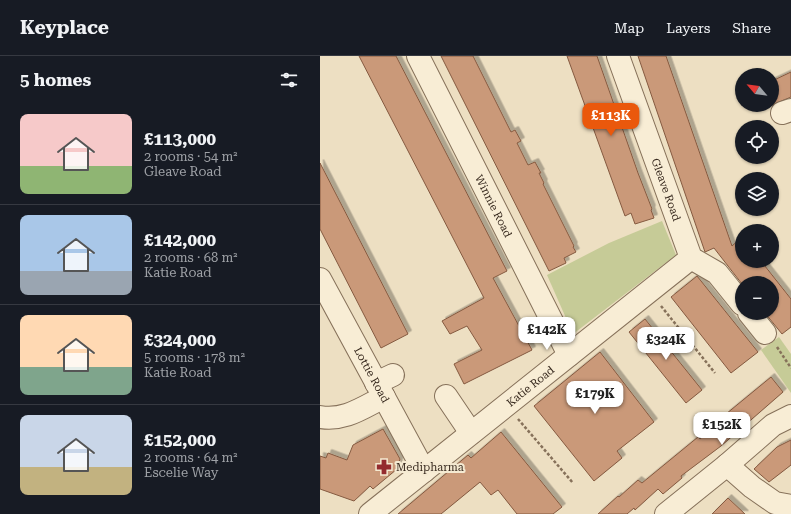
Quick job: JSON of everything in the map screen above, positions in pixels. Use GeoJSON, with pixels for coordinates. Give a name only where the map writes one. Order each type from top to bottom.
{"type":"FeatureCollection","features":[{"type":"Feature","properties":{"kind":"street","name":"Winnie Road"},"geometry":{"type":"LineString","coordinates":[[418,56],[569,355]]}},
{"type":"Feature","properties":{"kind":"street","name":"Gleave Road"},"geometry":{"type":"LineString","coordinates":[[618,56],[691,258]]}},
{"type":"Feature","properties":{"kind":"street","name":"Katie Road"},"geometry":{"type":"LineString","coordinates":[[370,514],[691,258]]}},
{"type":"Feature","properties":{"kind":"street"},"geometry":{"type":"LineString","coordinates":[[691,258],[717,273],[735,295]]}},
{"type":"Feature","properties":{"kind":"street","name":"Lottie Road"},"geometry":{"type":"LineString","coordinates":[[320,279],[384,385],[424,470]]}},
{"type":"Feature","properties":{"kind":"street"},"geometry":{"type":"LineString","coordinates":[[755,320],[765,333]]}},
{"type":"Feature","properties":{"kind":"street"},"geometry":{"type":"LineString","coordinates":[[320,417],[332,418],[344,416],[384,385]]}},
{"type":"Feature","properties":{"kind":"street"},"geometry":{"type":"LineString","coordinates":[[446,396],[471,433]]}},
{"type":"Feature","properties":{"kind":"street"},"geometry":{"type":"LineString","coordinates":[[670,511],[727,465],[773,425],[791,416]]}},
{"type":"Feature","properties":{"kind":"street"},"geometry":{"type":"LineString","coordinates":[[727,465],[752,488],[775,503],[791,506]]}},
{"type":"Feature","properties":{"kind":"path"},"geometry":{"type":"LineString","coordinates":[[650,291],[715,373]]}},
{"type":"Feature","properties":{"kind":"path"},"geometry":{"type":"LineString","coordinates":[[765,333],[773,341],[791,368]]}},
{"type":"Feature","properties":{"kind":"path"},"geometry":{"type":"LineString","coordinates":[[506,405],[573,483]]}},
{"type":"Feature","properties":{"kind":"green space"},"geometry":{"type":"Polygon","coordinates":[[[662,221],[676,255],[573,334],[547,275],[609,243],[662,221]]]}},
{"type":"Feature","properties":{"kind":"green space"},"geometry":{"type":"Polygon","coordinates":[[[779,337],[791,354],[791,393],[761,350],[779,337]]]}},
{"type":"Feature","properties":{"kind":"building"},"geometry":{"type":"Polygon","coordinates":[[[359,56],[396,56],[507,271],[493,278],[532,350],[464,384],[454,364],[482,350],[467,326],[450,334],[442,321],[484,298],[359,56]]]}},
{"type":"Feature","properties":{"kind":"building"},"geometry":{"type":"Polygon","coordinates":[[[441,56],[473,56],[511,132],[515,130],[521,141],[517,143],[528,165],[535,162],[541,173],[539,173],[544,183],[543,184],[574,246],[573,247],[576,252],[564,258],[566,263],[549,271],[441,56]]]}},
{"type":"Feature","properties":{"kind":"building"},"geometry":{"type":"Polygon","coordinates":[[[567,56],[597,56],[654,218],[635,224],[631,213],[625,216],[567,56]]]}},
{"type":"Feature","properties":{"kind":"building"},"geometry":{"type":"Polygon","coordinates":[[[638,56],[666,56],[732,246],[735,243],[735,268],[767,268],[773,276],[736,276],[714,248],[705,252],[638,56]]]}},
{"type":"Feature","properties":{"kind":"building"},"geometry":{"type":"Polygon","coordinates":[[[791,72],[791,97],[779,102],[779,78],[791,72]]]}},
{"type":"Feature","properties":{"kind":"building"},"geometry":{"type":"Polygon","coordinates":[[[320,163],[408,334],[381,348],[320,229],[320,163]]]}},
{"type":"Feature","properties":{"kind":"building"},"geometry":{"type":"Polygon","coordinates":[[[697,276],[758,352],[731,373],[671,297],[697,276]]]}},
{"type":"Feature","properties":{"kind":"building"},"geometry":{"type":"Polygon","coordinates":[[[779,284],[791,299],[791,327],[782,334],[771,320],[779,320],[779,284]]]}},
{"type":"Feature","properties":{"kind":"building"},"geometry":{"type":"Polygon","coordinates":[[[645,319],[702,390],[686,403],[629,332],[645,319]]]}},
{"type":"Feature","properties":{"kind":"building"},"geometry":{"type":"Polygon","coordinates":[[[600,352],[654,422],[617,451],[622,458],[594,481],[534,406],[600,352]]]}},
{"type":"Feature","properties":{"kind":"building"},"geometry":{"type":"Polygon","coordinates":[[[771,377],[783,392],[721,446],[681,476],[682,478],[663,494],[658,489],[635,510],[634,508],[627,514],[598,514],[638,480],[642,483],[698,437],[700,439],[727,415],[726,414],[771,377]]]}},
{"type":"Feature","properties":{"kind":"building"},"geometry":{"type":"Polygon","coordinates":[[[383,429],[400,459],[397,469],[373,489],[370,486],[354,501],[320,489],[320,456],[326,458],[328,453],[347,460],[353,445],[383,429]]]}},
{"type":"Feature","properties":{"kind":"building"},"geometry":{"type":"Polygon","coordinates":[[[501,432],[562,507],[553,514],[517,514],[498,490],[491,495],[480,482],[441,514],[398,514],[468,455],[471,458],[501,432]]]}},
{"type":"Feature","properties":{"kind":"building"},"geometry":{"type":"Polygon","coordinates":[[[791,440],[791,465],[769,482],[754,469],[777,447],[791,440]]]}},
{"type":"Feature","properties":{"kind":"building"},"geometry":{"type":"Polygon","coordinates":[[[728,498],[745,514],[712,514],[728,498]]]}},
{"type":"Feature","properties":{"kind":"place","name":"Medipharma"},"geometry":{"type":"Point","coordinates":[384,467]}}]}
